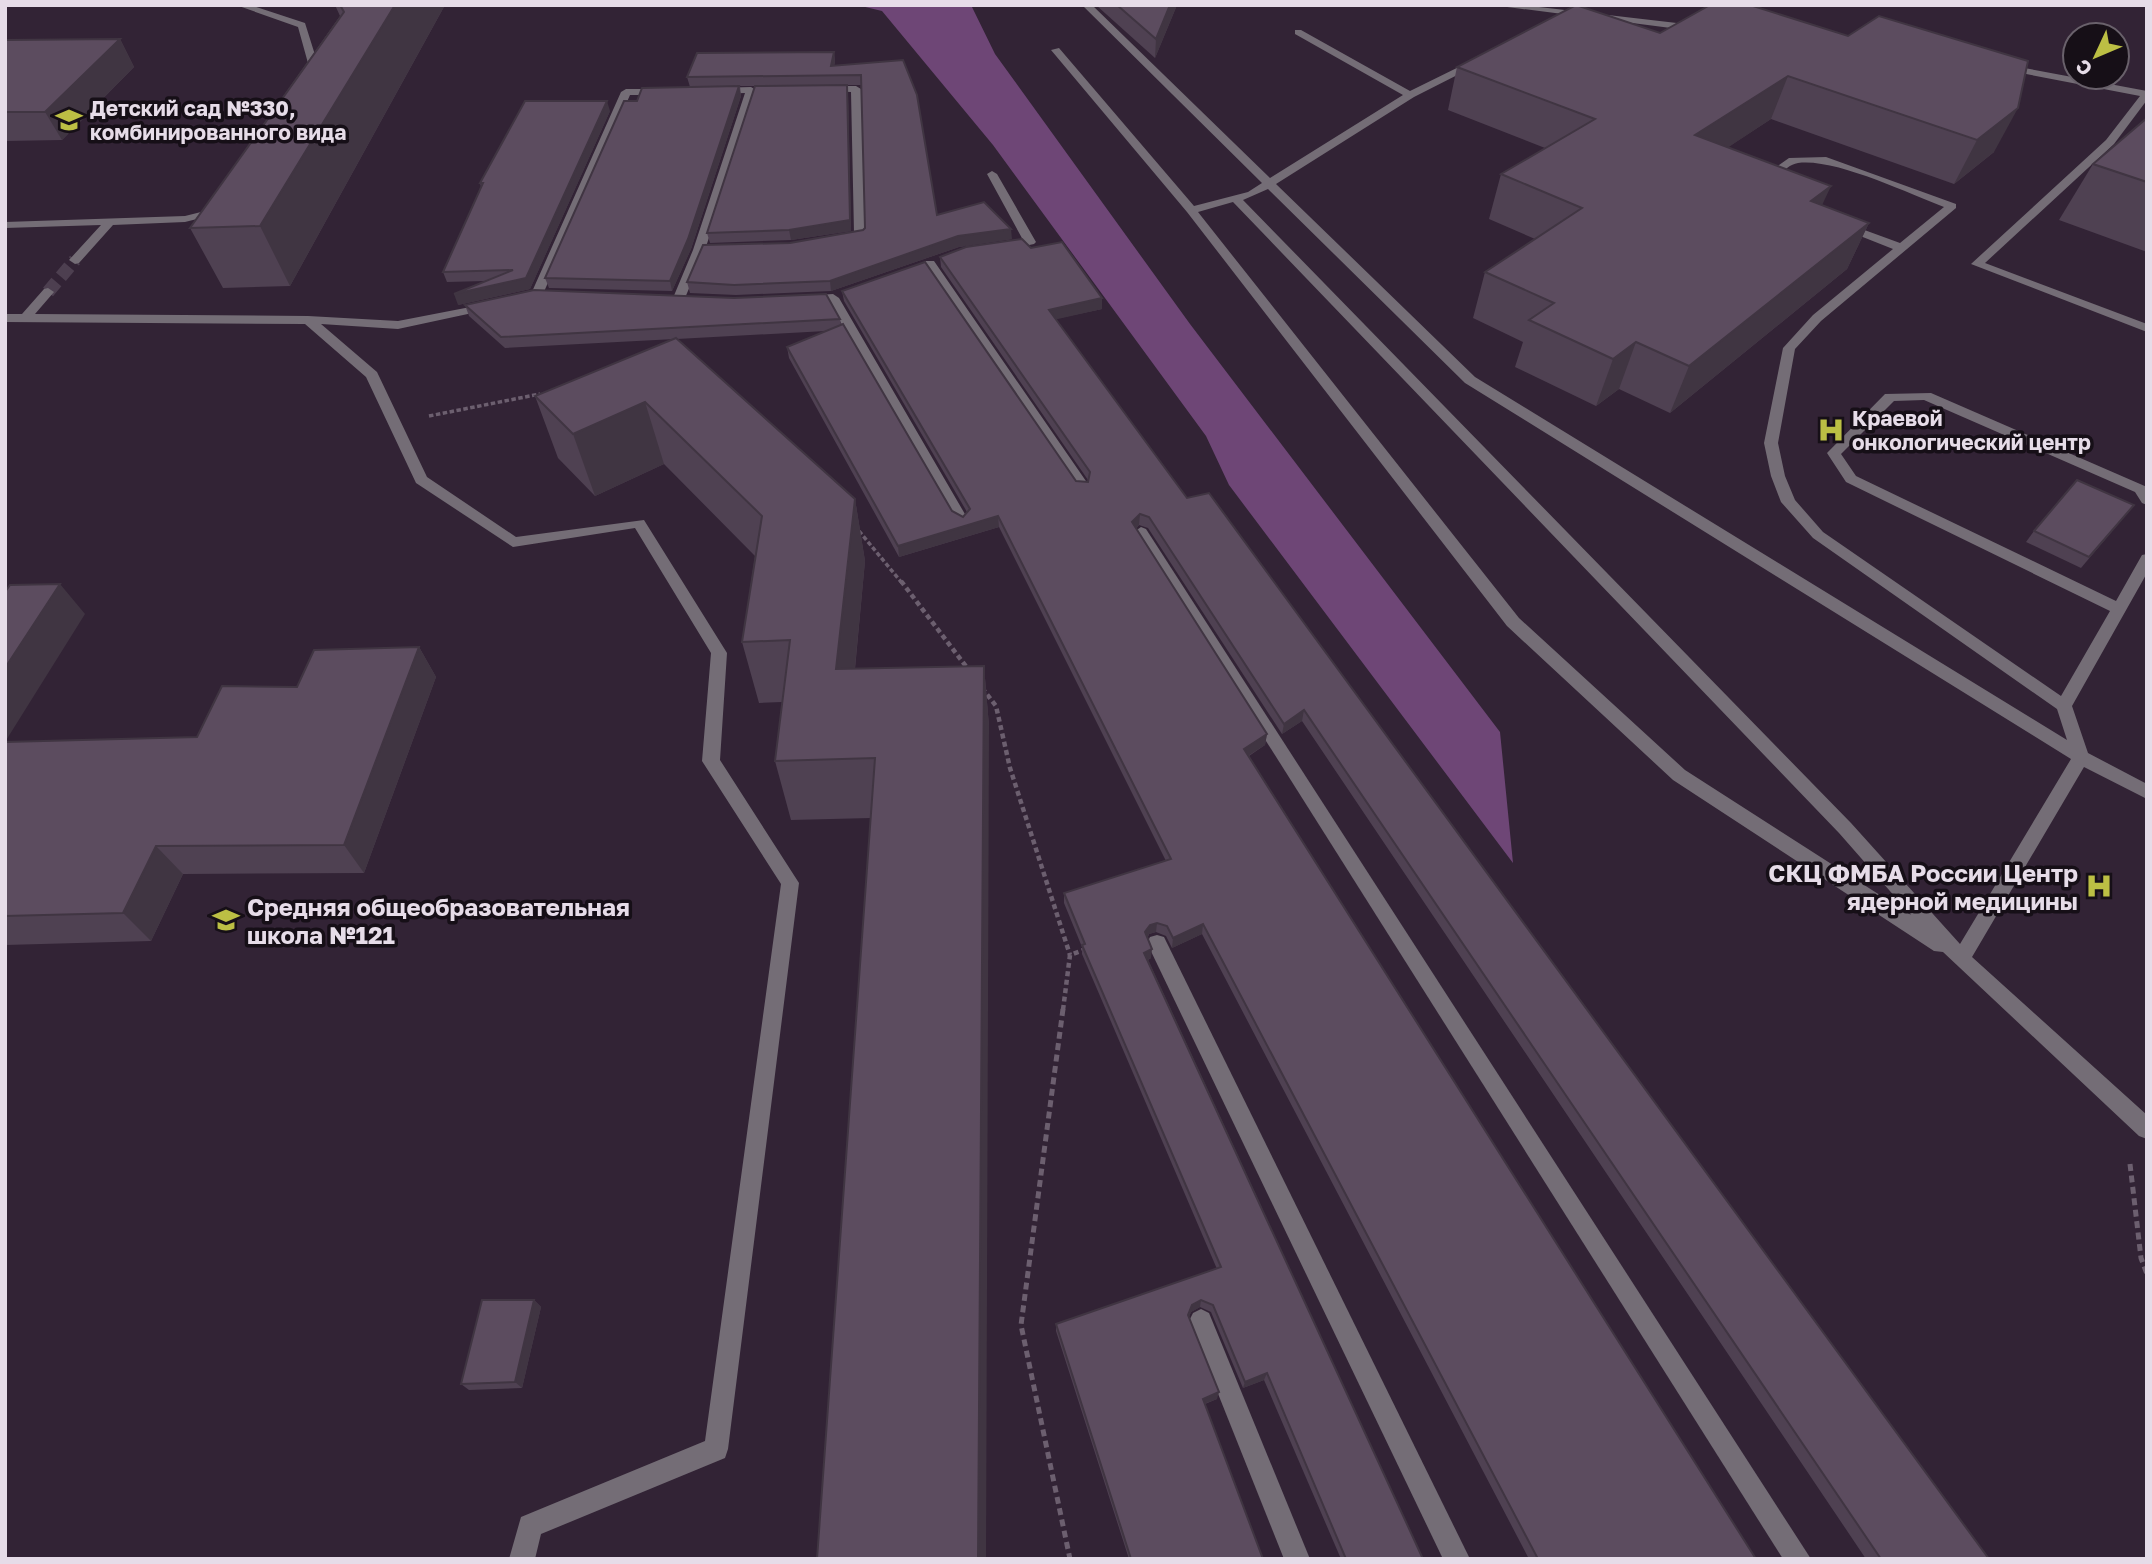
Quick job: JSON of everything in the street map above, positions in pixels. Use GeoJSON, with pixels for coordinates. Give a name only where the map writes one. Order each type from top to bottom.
{"type":"FeatureCollection","features":[{"type":"Feature","properties":{"kind":"lane"},"geometry":{"type":"LineString","coordinates":[[240,5],[302,25],[316,74],[309,86]]}},
{"type":"Feature","properties":{"kind":"lane"},"geometry":{"type":"LineString","coordinates":[[1086,5],[1470,380],[2081,757],[2147,792]]}},
{"type":"Feature","properties":{"kind":"lane"},"geometry":{"type":"LineString","coordinates":[[1496,5],[1706,29]]}},
{"type":"Feature","properties":{"kind":"lane"},"geometry":{"type":"LineString","coordinates":[[1558,21],[1570,15]]}},
{"type":"Feature","properties":{"kind":"lane"},"geometry":{"type":"LineString","coordinates":[[1298,32],[1410,95]]}},
{"type":"Feature","properties":{"kind":"lane"},"geometry":{"type":"LineString","coordinates":[[1056,50],[1191,210],[1513,622],[1679,775],[1961,958]]}},
{"type":"Feature","properties":{"kind":"lane"},"geometry":{"type":"LineString","coordinates":[[1191,210],[1252,194],[1410,95],[1484,58]]}},
{"type":"Feature","properties":{"kind":"lane"},"geometry":{"type":"LineString","coordinates":[[1995,65],[2146,94],[2110,142],[1977,264],[2147,328]]}},
{"type":"Feature","properties":{"kind":"lane"},"geometry":{"type":"LineString","coordinates":[[817,89],[856,89],[860,236],[832,241]]}},
{"type":"Feature","properties":{"kind":"lane"},"geometry":{"type":"LineString","coordinates":[[678,298],[699,250],[751,90]]}},
{"type":"Feature","properties":{"kind":"lane"},"geometry":{"type":"LineString","coordinates":[[709,91],[764,90]]}},
{"type":"Feature","properties":{"kind":"lane"},"geometry":{"type":"LineString","coordinates":[[537,296],[626,92],[681,91]]}},
{"type":"Feature","properties":{"kind":"lane"},"geometry":{"type":"LineString","coordinates":[[1766,191],[1760,184],[1793,160],[1826,160],[1952,206],[1817,317],[1789,348],[1771,443],[1778,476],[1788,502],[1818,535],[2064,706],[2081,757],[1961,958]]}},
{"type":"Feature","properties":{"kind":"lane"},"geometry":{"type":"LineString","coordinates":[[990,248],[1030,242],[992,174]]}},
{"type":"Feature","properties":{"kind":"lane"},"geometry":{"type":"LineString","coordinates":[[1235,198],[1835,818],[1961,958],[2147,1129]]}},
{"type":"Feature","properties":{"kind":"lane"},"geometry":{"type":"LineString","coordinates":[[5,225],[185,219],[228,209]]}},
{"type":"Feature","properties":{"kind":"lane"},"geometry":{"type":"LineString","coordinates":[[75,260],[108,223]]}},
{"type":"Feature","properties":{"kind":"lane"},"geometry":{"type":"LineString","coordinates":[[1837,223],[1902,248]]}},
{"type":"Feature","properties":{"kind":"lane"},"geometry":{"type":"LineString","coordinates":[[699,250],[712,250]]}},
{"type":"Feature","properties":{"kind":"lane"},"geometry":{"type":"LineString","coordinates":[[894,277],[936,262],[1083,486]]}},
{"type":"Feature","properties":{"kind":"lane"},"geometry":{"type":"LineString","coordinates":[[26,317],[48,292]]}},
{"type":"Feature","properties":{"kind":"lane"},"geometry":{"type":"LineString","coordinates":[[792,300],[840,296],[962,522]]}},
{"type":"Feature","properties":{"kind":"lane"},"geometry":{"type":"LineString","coordinates":[[5,318],[308,320],[398,326],[499,303]]}},
{"type":"Feature","properties":{"kind":"lane"},"geometry":{"type":"LineString","coordinates":[[308,320],[373,375],[421,480],[513,542],[639,523],[719,653],[711,761],[790,883],[716,1449],[530,1526],[522,1559]]}},
{"type":"Feature","properties":{"kind":"lane"},"geometry":{"type":"LineString","coordinates":[[2117,608],[1852,479],[1835,453],[1890,397],[1926,396],[2141,489],[2147,500]]}},
{"type":"Feature","properties":{"kind":"lane"},"geometry":{"type":"LineString","coordinates":[[1141,532],[1798,1559]]}},
{"type":"Feature","properties":{"kind":"lane"},"geometry":{"type":"LineString","coordinates":[[2064,706],[2147,559]]}},
{"type":"Feature","properties":{"kind":"lane"},"geometry":{"type":"LineString","coordinates":[[1157,943],[1457,1559]]}},
{"type":"Feature","properties":{"kind":"lane"},"geometry":{"type":"LineString","coordinates":[[1201,1321],[1297,1559]]}},
{"type":"Feature","properties":{"kind":"path"},"geometry":{"type":"LineString","coordinates":[[427,416],[550,392]]}},
{"type":"Feature","properties":{"kind":"path"},"geometry":{"type":"LineString","coordinates":[[857,529],[884,559],[972,674]]}},
{"type":"Feature","properties":{"kind":"path"},"geometry":{"type":"LineString","coordinates":[[980,685],[996,706],[1010,768],[1070,954],[1021,1325],[1070,1559]]}},
{"type":"Feature","properties":{"kind":"path"},"geometry":{"type":"LineString","coordinates":[[1070,954],[1093,947]]}},
{"type":"Feature","properties":{"kind":"path"},"geometry":{"type":"LineString","coordinates":[[2123,1105],[2141,1258],[2147,1273]]}},
{"type":"Feature","properties":{"kind":"shaded area"},"geometry":{"type":"Polygon","coordinates":[[[857,5],[971,5],[995,54],[1190,324],[1500,732],[1513,863],[1229,485],[1206,436],[993,145],[882,11],[857,5]]]}},
{"type":"Feature","properties":{"kind":"building"},"geometry":{"type":"Polygon","coordinates":[[[340,5],[395,5],[260,226],[190,228],[344,12],[340,5]]]}},
{"type":"Feature","properties":{"kind":"building"},"geometry":{"type":"Polygon","coordinates":[[[1117,5],[1170,5],[1156,39],[1117,5]]]}},
{"type":"Feature","properties":{"kind":"building"},"geometry":{"type":"Polygon","coordinates":[[[1576,5],[1660,33],[1710,5],[1750,5],[1848,36],[1879,16],[2028,61],[2018,108],[1977,140],[1788,76],[1695,135],[1831,186],[1811,201],[1869,223],[1689,366],[1636,342],[1613,359],[1529,320],[1554,303],[1485,272],[1582,208],[1501,174],[1595,119],[1457,67],[1576,5]]]}},
{"type":"Feature","properties":{"kind":"building"},"geometry":{"type":"Polygon","coordinates":[[[120,39],[45,112],[5,112],[5,40],[120,39]]]}},
{"type":"Feature","properties":{"kind":"building"},"geometry":{"type":"Polygon","coordinates":[[[834,52],[831,66],[903,60],[917,95],[937,215],[984,202],[1011,229],[958,236],[830,281],[734,285],[687,282],[703,245],[790,243],[865,228],[861,75],[687,77],[697,53],[834,52]]]}},
{"type":"Feature","properties":{"kind":"building"},"geometry":{"type":"Polygon","coordinates":[[[847,85],[850,220],[789,230],[707,233],[755,86],[847,85]]]}},
{"type":"Feature","properties":{"kind":"building"},"geometry":{"type":"Polygon","coordinates":[[[739,86],[688,239],[670,281],[545,278],[624,101],[637,101],[642,88],[739,86]]]}},
{"type":"Feature","properties":{"kind":"building"},"geometry":{"type":"Polygon","coordinates":[[[525,101],[607,101],[526,278],[454,294],[513,270],[443,272],[483,183],[480,183],[525,101]]]}},
{"type":"Feature","properties":{"kind":"building"},"geometry":{"type":"Polygon","coordinates":[[[2147,118],[2147,182],[2093,164],[2147,118]]]}},
{"type":"Feature","properties":{"kind":"building"},"geometry":{"type":"Polygon","coordinates":[[[1022,239],[1031,248],[1062,242],[1102,298],[1049,310],[1187,498],[1209,493],[1989,1559],[1881,1559],[1304,710],[1284,724],[1149,517],[1140,514],[1132,522],[1267,734],[1244,749],[1756,1559],[1538,1559],[1203,924],[1173,938],[1167,926],[1157,923],[1150,925],[1145,932],[1152,949],[1144,953],[1423,1559],[1346,1559],[1267,1373],[1245,1382],[1213,1305],[1201,1300],[1192,1305],[1188,1315],[1219,1392],[1203,1399],[1263,1559],[1131,1559],[1056,1324],[1221,1267],[1082,945],[1085,944],[1064,893],[1171,859],[998,516],[898,546],[787,347],[843,324],[952,511],[963,517],[970,509],[842,291],[925,262],[1076,481],[1088,482],[1090,472],[940,257],[966,247],[1022,239]]]}},
{"type":"Feature","properties":{"kind":"building"},"geometry":{"type":"Polygon","coordinates":[[[534,290],[734,298],[826,294],[840,319],[501,337],[465,305],[534,290]]]}},
{"type":"Feature","properties":{"kind":"building"},"geometry":{"type":"Polygon","coordinates":[[[676,338],[855,499],[836,669],[984,666],[978,1559],[817,1559],[875,758],[775,761],[790,640],[742,642],[762,516],[645,402],[573,434],[535,396],[676,338]]]}},
{"type":"Feature","properties":{"kind":"building"},"geometry":{"type":"Polygon","coordinates":[[[2077,480],[2134,505],[2089,557],[2034,531],[2077,480]]]}},
{"type":"Feature","properties":{"kind":"building"},"geometry":{"type":"Polygon","coordinates":[[[60,584],[5,668],[5,592],[10,585],[60,584]]]}},
{"type":"Feature","properties":{"kind":"building"},"geometry":{"type":"Polygon","coordinates":[[[419,647],[344,845],[156,846],[123,913],[5,916],[5,742],[197,737],[222,686],[297,687],[314,650],[419,647]]]}},
{"type":"Feature","properties":{"kind":"building"},"geometry":{"type":"Polygon","coordinates":[[[482,1300],[534,1300],[515,1382],[461,1384],[482,1300]]]}},
{"type":"Feature","properties":{"kind":"tunnel"},"geometry":{"type":"LineString","coordinates":[[48,292],[75,260]]}},
{"type":"Feature","properties":{"kind":"place","name":"Детский сад №330, комбинированного вида"},"geometry":{"type":"Point","coordinates":[69,120]}},
{"type":"Feature","properties":{"kind":"place","name":"Краевой онкологический центр"},"geometry":{"type":"Point","coordinates":[1831,430]}},
{"type":"Feature","properties":{"kind":"place","name":"СКЦ ФМБА России Центр ядерной медицины"},"geometry":{"type":"Point","coordinates":[2099,886]}},
{"type":"Feature","properties":{"kind":"place","name":"Средняя общеобразовательная школа №121"},"geometry":{"type":"Point","coordinates":[226,920]}}]}
